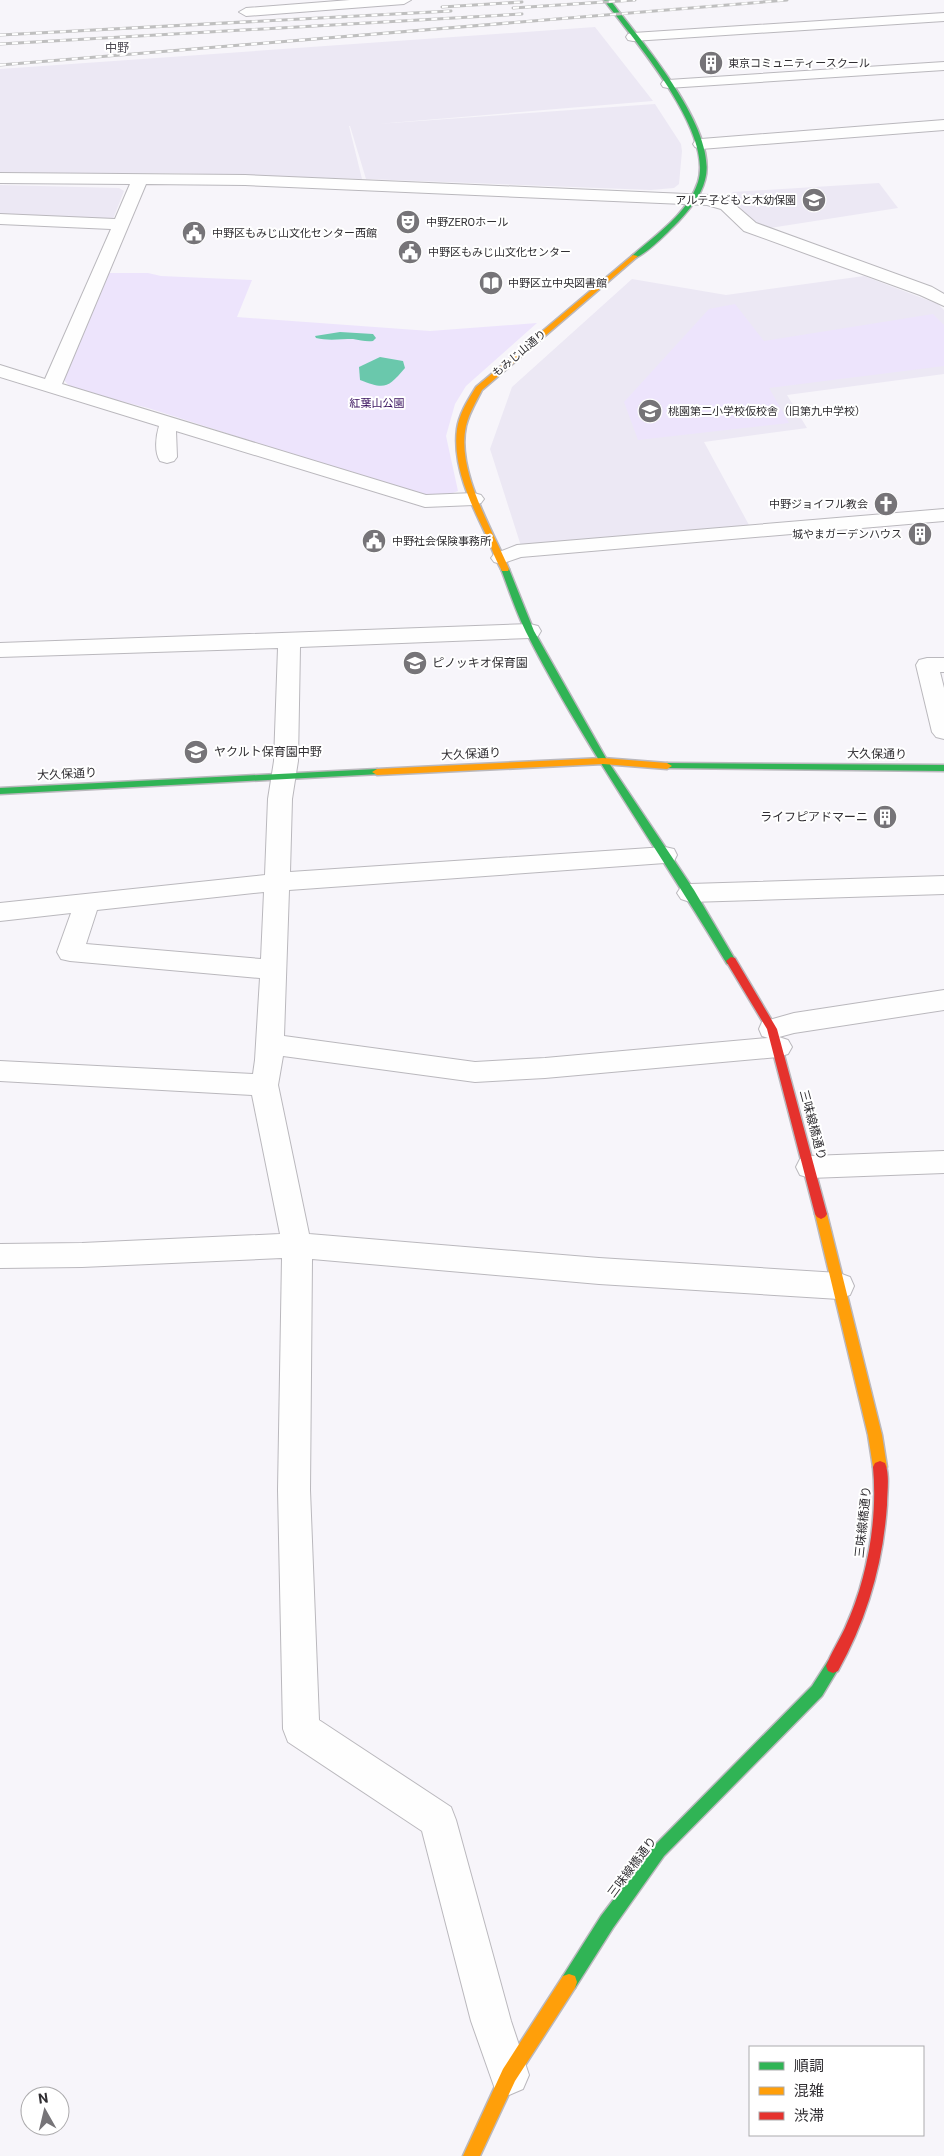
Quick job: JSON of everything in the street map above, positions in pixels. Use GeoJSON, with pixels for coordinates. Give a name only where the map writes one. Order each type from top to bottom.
{"type":"FeatureCollection","features":[{"type":"Feature","properties":{"kind":"street"},"geometry":{"type":"LineString","coordinates":[[246,12],[404,0]]}},
{"type":"Feature","properties":{"kind":"street","name":"もみじ山通り"},"geometry":{"type":"LineString","coordinates":[[603,761],[530,631],[501,558],[474,499],[460,450],[461,431],[466,412],[473,397],[488,380],[673,224],[698,191],[705,160],[695,130],[668,84],[607,0]]}},
{"type":"Feature","properties":{"kind":"street"},"geometry":{"type":"LineString","coordinates":[[633,38],[944,17]]}},
{"type":"Feature","properties":{"kind":"street"},"geometry":{"type":"LineString","coordinates":[[668,84],[944,66]]}},
{"type":"Feature","properties":{"kind":"street"},"geometry":{"type":"LineString","coordinates":[[701,144],[944,125]]}},
{"type":"Feature","properties":{"kind":"street"},"geometry":{"type":"LineString","coordinates":[[0,178],[245,180],[709,200],[727,206],[750,228],[926,291],[944,301]]}},
{"type":"Feature","properties":{"kind":"street"},"geometry":{"type":"LineString","coordinates":[[52,385],[140,180]]}},
{"type":"Feature","properties":{"kind":"street"},"geometry":{"type":"LineString","coordinates":[[0,219],[122,224]]}},
{"type":"Feature","properties":{"kind":"street"},"geometry":{"type":"LineString","coordinates":[[0,371],[52,385],[425,501],[474,499]]}},
{"type":"Feature","properties":{"kind":"street"},"geometry":{"type":"LineString","coordinates":[[167,457],[166,434],[169,422]]}},
{"type":"Feature","properties":{"kind":"street"},"geometry":{"type":"LineString","coordinates":[[501,558],[517,551],[944,515]]}},
{"type":"Feature","properties":{"kind":"street"},"geometry":{"type":"LineString","coordinates":[[0,650],[530,631]]}},
{"type":"Feature","properties":{"kind":"street"},"geometry":{"type":"LineString","coordinates":[[289,641],[286,761],[283,778],[269,1060],[264,1085],[297,1245],[294,1490],[302,1729],[438,1820],[491,2021],[509,2075]]}},
{"type":"Feature","properties":{"kind":"street"},"geometry":{"type":"LineString","coordinates":[[944,665],[927,665],[944,732]]}},
{"type":"Feature","properties":{"kind":"street","name":"大久保通り"},"geometry":{"type":"LineString","coordinates":[[0,790],[283,778],[603,761],[669,766],[944,768]]}},
{"type":"Feature","properties":{"kind":"street","name":"三味線橋通り"},"geometry":{"type":"LineString","coordinates":[[471,2156],[509,2075],[607,1922],[659,1851],[817,1691],[846,1645],[868,1587],[877,1539],[882,1483],[875,1435],[810,1167],[775,1038],[690,893],[603,761]]}},
{"type":"Feature","properties":{"kind":"street"},"geometry":{"type":"LineString","coordinates":[[0,912],[278,882],[665,855]]}},
{"type":"Feature","properties":{"kind":"street"},"geometry":{"type":"LineString","coordinates":[[690,893],[944,885]]}},
{"type":"Feature","properties":{"kind":"street"},"geometry":{"type":"LineString","coordinates":[[87,903],[70,952],[274,970]]}},
{"type":"Feature","properties":{"kind":"street"},"geometry":{"type":"LineString","coordinates":[[269,1044],[475,1072],[545,1068],[775,1038],[794,1023],[944,1000]]}},
{"type":"Feature","properties":{"kind":"street"},"geometry":{"type":"LineString","coordinates":[[0,1071],[264,1085]]}},
{"type":"Feature","properties":{"kind":"street"},"geometry":{"type":"LineString","coordinates":[[810,1167],[944,1162]]}},
{"type":"Feature","properties":{"kind":"street"},"geometry":{"type":"LineString","coordinates":[[0,1256],[297,1245],[598,1272],[839,1286]]}},
{"type":"Feature","properties":{"kind":"shaded area"},"geometry":{"type":"Polygon","coordinates":[[[595,27],[653,101],[377,124],[655,104],[681,144],[679,184],[674,188],[651,190],[366,179],[350,126],[362,179],[174,173],[0,173],[0,69],[595,27]]]}},
{"type":"Feature","properties":{"kind":"shaded area","name":"アルテ子どもと木幼保園"},"geometry":{"type":"Polygon","coordinates":[[[879,183],[898,208],[770,228],[746,218],[732,192],[879,183]]]}},
{"type":"Feature","properties":{"kind":"shaded area"},"geometry":{"type":"Polygon","coordinates":[[[0,185],[119,188],[124,191],[113,219],[0,216],[0,185]]]}},
{"type":"Feature","properties":{"kind":"shaded area","name":"桃園第二小学校仮校舎（旧第九中学校）"},"geometry":{"type":"Polygon","coordinates":[[[864,276],[938,304],[944,310],[944,374],[787,395],[807,428],[704,442],[749,525],[521,546],[490,449],[512,387],[632,279],[726,295],[864,276]]]}},
{"type":"Feature","properties":{"kind":"shaded area"},"geometry":{"type":"Polygon","coordinates":[[[340,332],[373,334],[376,338],[373,341],[368,341],[325,339],[316,338],[315,336],[340,332]]]}},
{"type":"Feature","properties":{"kind":"shaded area"},"geometry":{"type":"Polygon","coordinates":[[[380,357],[403,361],[405,368],[394,380],[386,385],[375,385],[360,380],[359,367],[380,357]]]}},
{"type":"Feature","properties":{"kind":"green space","name":"紅葉山公園"},"geometry":{"type":"Polygon","coordinates":[[[107,273],[148,273],[161,276],[252,280],[237,317],[430,331],[537,323],[466,386],[455,404],[446,436],[458,491],[435,500],[148,408],[72,389],[63,379],[107,273]]]}},
{"type":"Feature","properties":{"kind":"green space"},"geometry":{"type":"Polygon","coordinates":[[[735,304],[764,341],[933,314],[944,325],[944,366],[769,388],[789,423],[638,440],[624,402],[709,309],[735,304]]]}},
{"type":"Feature","properties":{"kind":"railway"},"geometry":{"type":"LineString","coordinates":[[513,8],[635,0]]}},
{"type":"Feature","properties":{"kind":"railway"},"geometry":{"type":"LineString","coordinates":[[0,65],[787,0]]}},
{"type":"Feature","properties":{"kind":"railway"},"geometry":{"type":"LineString","coordinates":[[442,7],[522,2]]}},
{"type":"Feature","properties":{"kind":"railway"},"geometry":{"type":"LineString","coordinates":[[0,35],[451,11]]}},
{"type":"Feature","properties":{"kind":"railway"},"geometry":{"type":"LineString","coordinates":[[0,44],[522,14]]}},
{"type":"Feature","properties":{"kind":"traffic: fast"},"geometry":{"type":"LineString","coordinates":[[607,0],[671,87],[698,137],[704,160],[702,180],[691,203],[665,231],[635,256]]}},
{"type":"Feature","properties":{"kind":"traffic: fast"},"geometry":{"type":"LineString","coordinates":[[505,569],[530,631],[603,761],[690,893],[731,961]]}},
{"type":"Feature","properties":{"kind":"traffic: fast"},"geometry":{"type":"LineString","coordinates":[[667,766],[944,768]]}},
{"type":"Feature","properties":{"kind":"traffic: fast"},"geometry":{"type":"LineString","coordinates":[[0,791],[377,772]]}},
{"type":"Feature","properties":{"kind":"traffic: fast"},"geometry":{"type":"LineString","coordinates":[[569,1982],[607,1922],[659,1851],[817,1691],[833,1666]]}},
{"type":"Feature","properties":{"kind":"traffic: slow"},"geometry":{"type":"LineString","coordinates":[[505,569],[475,502],[463,465],[461,431],[465,414],[479,389],[635,256]]}},
{"type":"Feature","properties":{"kind":"traffic: slow"},"geometry":{"type":"LineString","coordinates":[[377,772],[603,761],[667,766]]}},
{"type":"Feature","properties":{"kind":"traffic: slow"},"geometry":{"type":"LineString","coordinates":[[821,1214],[875,1435],[880,1467]]}},
{"type":"Feature","properties":{"kind":"traffic: slow"},"geometry":{"type":"LineString","coordinates":[[471,2156],[509,2075],[569,1982]]}},
{"type":"Feature","properties":{"kind":"traffic: jam"},"geometry":{"type":"LineString","coordinates":[[731,961],[772,1029],[821,1214]]}},
{"type":"Feature","properties":{"kind":"traffic: jam"},"geometry":{"type":"LineString","coordinates":[[833,1666],[859,1613],[870,1576],[879,1517],[880,1467]]}},
{"type":"Feature","properties":{"kind":"place","name":"東京コミュニティースクール"},"geometry":{"type":"Point","coordinates":[711,63]}},
{"type":"Feature","properties":{"kind":"place","name":"アルテ子どもと木幼保園"},"geometry":{"type":"Point","coordinates":[814,200]}},
{"type":"Feature","properties":{"kind":"place","name":"中野ZEROホール"},"geometry":{"type":"Point","coordinates":[408,222]}},
{"type":"Feature","properties":{"kind":"place","name":"中野区もみじ山文化センター西館"},"geometry":{"type":"Point","coordinates":[194,233]}},
{"type":"Feature","properties":{"kind":"place","name":"中野区もみじ山文化センター"},"geometry":{"type":"Point","coordinates":[410,252]}},
{"type":"Feature","properties":{"kind":"place","name":"中野区立中央図書館"},"geometry":{"type":"Point","coordinates":[491,283]}},
{"type":"Feature","properties":{"kind":"place","name":"桃園第二小学校仮校舎（旧第九中学校）"},"geometry":{"type":"Point","coordinates":[650,411]}},
{"type":"Feature","properties":{"kind":"place","name":"中野ジョイフル教会"},"geometry":{"type":"Point","coordinates":[886,504]}},
{"type":"Feature","properties":{"kind":"place","name":"城やまガーデンハウス"},"geometry":{"type":"Point","coordinates":[920,534]}},
{"type":"Feature","properties":{"kind":"place","name":"中野社会保険事務所"},"geometry":{"type":"Point","coordinates":[374,541]}},
{"type":"Feature","properties":{"kind":"place","name":"ピノッキオ保育園"},"geometry":{"type":"Point","coordinates":[415,663]}},
{"type":"Feature","properties":{"kind":"place","name":"ヤクルト保育園中野"},"geometry":{"type":"Point","coordinates":[196,752]}},
{"type":"Feature","properties":{"kind":"place","name":"ライフピアドマーニ"},"geometry":{"type":"Point","coordinates":[885,817]}},
{"type":"Feature","properties":{"kind":"district","name":"中野"},"geometry":{"type":"Point","coordinates":[117,48]}}]}
